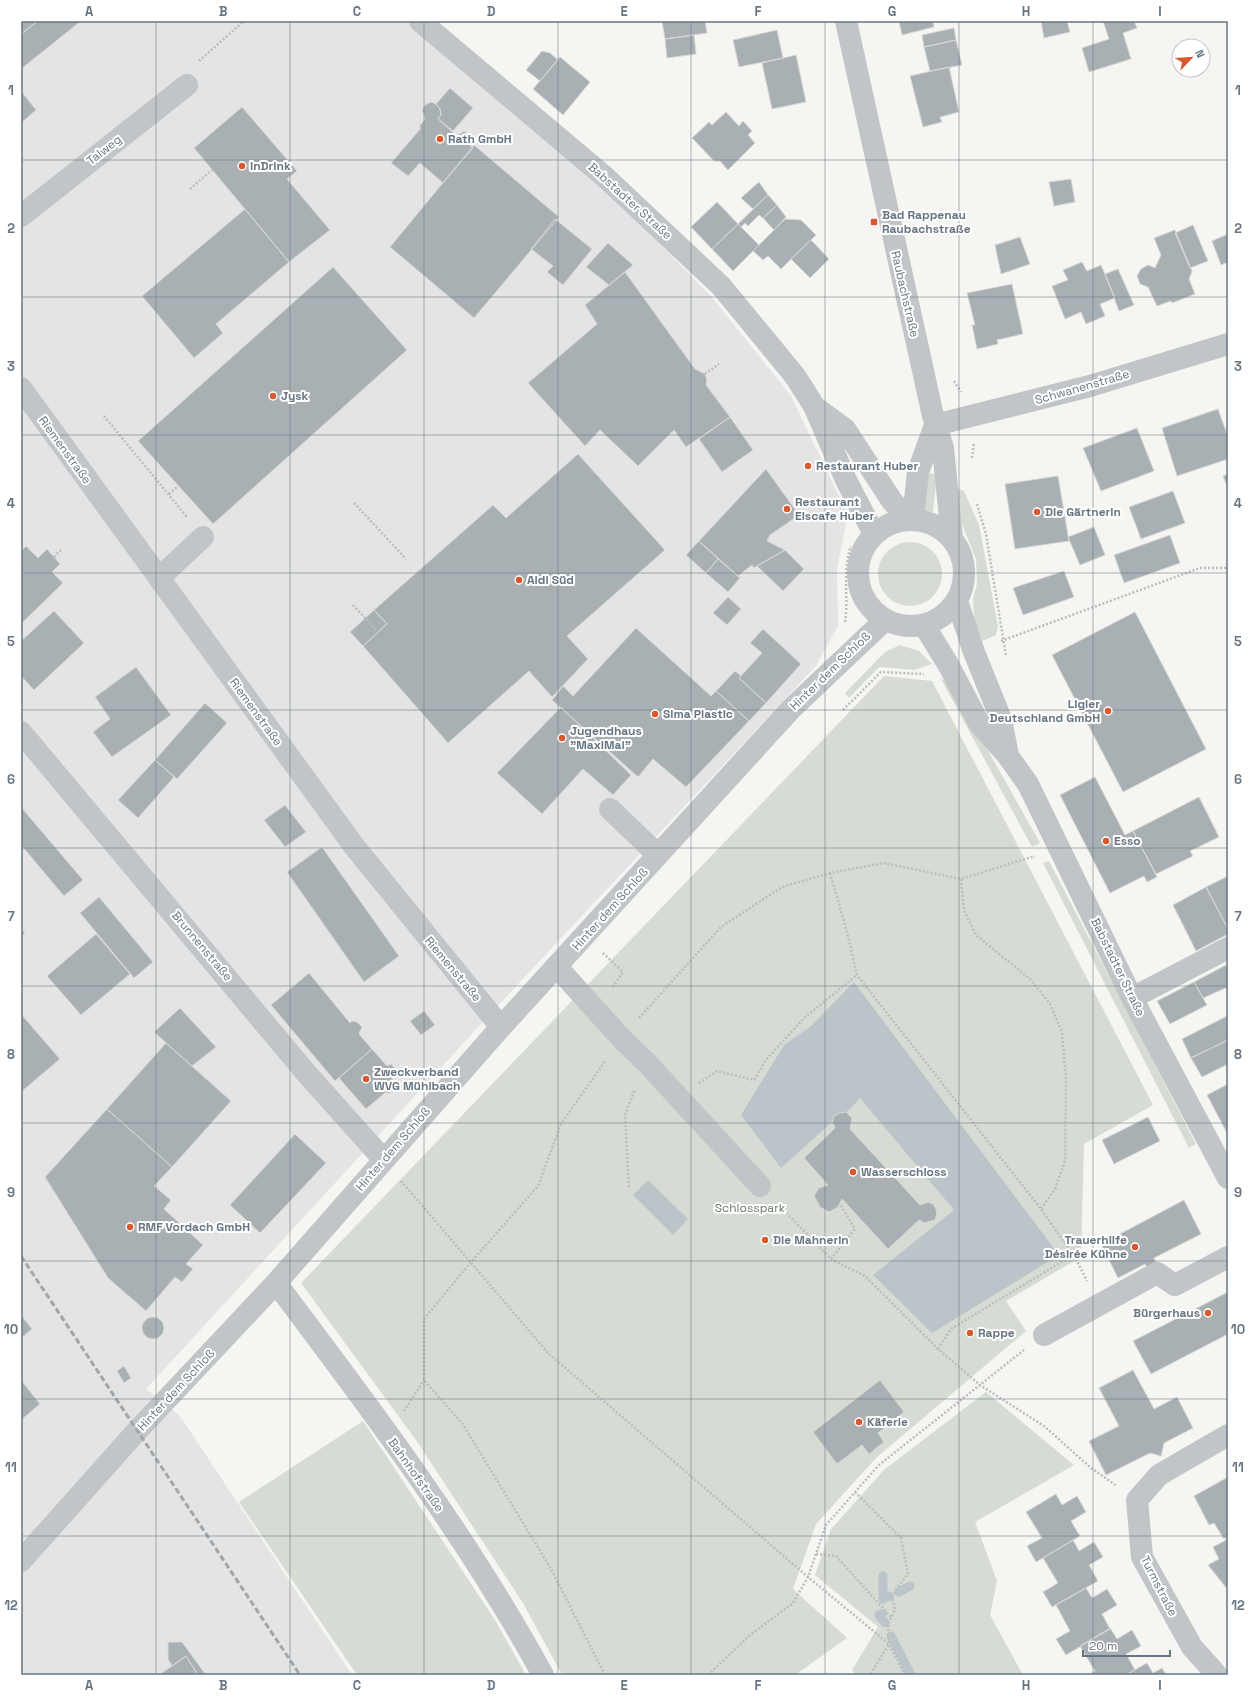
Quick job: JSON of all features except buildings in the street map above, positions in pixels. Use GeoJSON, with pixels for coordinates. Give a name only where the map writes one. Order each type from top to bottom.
{"type":"FeatureCollection","features":[{"type":"Feature","properties":{"kind":"street","name":"Babstadter Straße"},"geometry":{"type":"LineString","coordinates":[[420,21],[605,177],[721,286],[795,376],[814,406],[846,480],[874,534]]}},
{"type":"Feature","properties":{"kind":"street","name":"Raubachstraße"},"geometry":{"type":"LineString","coordinates":[[846,21],[935,425],[943,448],[952,538]]}},
{"type":"Feature","properties":{"kind":"street","name":"Talweg"},"geometry":{"type":"LineString","coordinates":[[21,216],[187,85]]}},
{"type":"Feature","properties":{"kind":"street","name":"Schwanenstraße"},"geometry":{"type":"LineString","coordinates":[[935,425],[1090,386],[1228,344]]}},
{"type":"Feature","properties":{"kind":"street","name":"Riemenstraße"},"geometry":{"type":"LineString","coordinates":[[21,388],[354,846],[501,1028]]}},
{"type":"Feature","properties":{"kind":"street","name":"Babstadter Straße"},"geometry":{"type":"LineString","coordinates":[[814,406],[845,428],[892,501],[911,519]]}},
{"type":"Feature","properties":{"kind":"street"},"geometry":{"type":"LineString","coordinates":[[911,519],[918,472],[935,425]]}},
{"type":"Feature","properties":{"kind":"street"},"geometry":{"type":"LineString","coordinates":[[911,519],[934,525],[952,538],[961,552],[965,569],[963,586],[957,601],[943,616],[924,625],[904,626],[885,620],[873,611],[864,600],[859,586],[858,572],[859,558],[865,545],[874,534],[884,526],[896,521],[911,519]]}},
{"type":"Feature","properties":{"kind":"street"},"geometry":{"type":"LineString","coordinates":[[159,578],[203,537]]}},
{"type":"Feature","properties":{"kind":"street","name":"Babstadter Straße"},"geometry":{"type":"LineString","coordinates":[[957,601],[974,652],[1001,719],[1008,756]]}},
{"type":"Feature","properties":{"kind":"street","name":"Hinter dem Schloß"},"geometry":{"type":"LineString","coordinates":[[21,1561],[136,1432],[276,1283],[501,1028],[790,709],[885,620]]}},
{"type":"Feature","properties":{"kind":"street","name":"Babstadter Straße"},"geometry":{"type":"LineString","coordinates":[[924,625],[949,666],[979,723],[1008,756],[1028,784],[1132,998],[1228,1178]]}},
{"type":"Feature","properties":{"kind":"street","name":"Brunnenstraße"},"geometry":{"type":"LineString","coordinates":[[21,732],[307,1074],[384,1160]]}},
{"type":"Feature","properties":{"kind":"street"},"geometry":{"type":"LineString","coordinates":[[610,809],[658,855]]}},
{"type":"Feature","properties":{"kind":"street"},"geometry":{"type":"LineString","coordinates":[[1132,998],[1228,948]]}},
{"type":"Feature","properties":{"kind":"street"},"geometry":{"type":"LineString","coordinates":[[557,967],[621,1038],[646,1062],[677,1098],[760,1186]]}},
{"type":"Feature","properties":{"kind":"street"},"geometry":{"type":"LineString","coordinates":[[1044,1335],[1157,1273],[1175,1285],[1228,1257]]}},
{"type":"Feature","properties":{"kind":"street","name":"Bahnhofstraße"},"geometry":{"type":"LineString","coordinates":[[276,1283],[388,1434],[462,1541],[511,1617],[543,1675]]}},
{"type":"Feature","properties":{"kind":"street"},"geometry":{"type":"LineString","coordinates":[[1137,1500],[1159,1475],[1228,1435]]}},
{"type":"Feature","properties":{"kind":"street","name":"Turmstraße"},"geometry":{"type":"LineString","coordinates":[[1137,1500],[1142,1557],[1192,1647],[1217,1675]]}},
{"type":"Feature","properties":{"kind":"path"},"geometry":{"type":"LineString","coordinates":[[187,85],[197,63],[244,21]]}},
{"type":"Feature","properties":{"kind":"path"},"geometry":{"type":"LineString","coordinates":[[190,189],[212,170]]}},
{"type":"Feature","properties":{"kind":"path"},"geometry":{"type":"LineString","coordinates":[[705,374],[719,364]]}},
{"type":"Feature","properties":{"kind":"path"},"geometry":{"type":"LineString","coordinates":[[104,416],[203,537]]}},
{"type":"Feature","properties":{"kind":"path"},"geometry":{"type":"LineString","coordinates":[[169,494],[178,486]]}},
{"type":"Feature","properties":{"kind":"path"},"geometry":{"type":"LineString","coordinates":[[354,503],[406,558]]}},
{"type":"Feature","properties":{"kind":"path"},"geometry":{"type":"LineString","coordinates":[[842,660],[832,649],[843,629],[847,610],[845,566],[853,541]]}},
{"type":"Feature","properties":{"kind":"path"},"geometry":{"type":"LineString","coordinates":[[54,557],[61,550]]}},
{"type":"Feature","properties":{"kind":"path"},"geometry":{"type":"LineString","coordinates":[[974,652],[1200,568],[1228,568]]}},
{"type":"Feature","properties":{"kind":"path"},"geometry":{"type":"LineString","coordinates":[[353,605],[378,632]]}},
{"type":"Feature","properties":{"kind":"path"},"geometry":{"type":"LineString","coordinates":[[843,710],[881,672],[928,674]]}},
{"type":"Feature","properties":{"kind":"path"},"geometry":{"type":"LineString","coordinates":[[1061,851],[1036,856],[961,879],[884,863],[830,872],[847,932],[857,975],[1041,1209],[1073,1255],[1099,1305]]}},
{"type":"Feature","properties":{"kind":"path"},"geometry":{"type":"LineString","coordinates":[[961,879],[964,910],[976,935],[1030,979],[1050,1004],[1062,1032],[1066,1080],[1065,1161],[1055,1189],[1041,1209]]}},
{"type":"Feature","properties":{"kind":"path"},"geometry":{"type":"LineString","coordinates":[[585,936],[623,972],[598,1011]]}},
{"type":"Feature","properties":{"kind":"path"},"geometry":{"type":"LineString","coordinates":[[677,1098],[717,1071],[754,1080],[766,1060],[804,1018],[857,975]]}},
{"type":"Feature","properties":{"kind":"path"},"geometry":{"type":"LineString","coordinates":[[629,1187],[625,1115],[646,1062]]}},
{"type":"Feature","properties":{"kind":"path"},"geometry":{"type":"LineString","coordinates":[[384,1160],[548,1354],[808,1577],[889,1644],[905,1675]]}},
{"type":"Feature","properties":{"kind":"path"},"geometry":{"type":"LineString","coordinates":[[760,1186],[831,1259],[865,1276],[938,1350],[980,1385],[1044,1426],[1091,1468],[1137,1500]]}},
{"type":"Feature","properties":{"kind":"path"},"geometry":{"type":"LineString","coordinates":[[831,1259],[855,1229],[840,1204]]}},
{"type":"Feature","properties":{"kind":"path"},"geometry":{"type":"LineString","coordinates":[[938,1350],[951,1329],[1073,1255]]}},
{"type":"Feature","properties":{"kind":"path"},"geometry":{"type":"LineString","coordinates":[[388,1434],[424,1380],[424,1319],[471,1262]]}},
{"type":"Feature","properties":{"kind":"path"},"geometry":{"type":"LineString","coordinates":[[708,1675],[750,1636],[793,1603],[808,1577],[826,1525],[879,1465],[1044,1335]]}},
{"type":"Feature","properties":{"kind":"path"},"geometry":{"type":"LineString","coordinates":[[424,1380],[462,1424],[546,1560],[605,1675]]}},
{"type":"Feature","properties":{"kind":"path"},"geometry":{"type":"LineString","coordinates":[[855,1492],[902,1538],[908,1574],[896,1588],[892,1598],[895,1610],[888,1624],[889,1644],[870,1675]]}},
{"type":"Feature","properties":{"kind":"path"},"geometry":{"type":"LineString","coordinates":[[816,1554],[836,1556],[891,1617]]}},
{"type":"Feature","properties":{"kind":"shaded area"},"geometry":{"type":"Polygon","coordinates":[[[21,21],[406,21],[625,208],[710,295],[791,396],[848,515],[837,568],[838,626],[815,667],[491,1013],[146,1389],[180,1416],[352,1675],[21,1675],[21,21]]]}},
{"type":"Feature","properties":{"kind":"shaded area"},"geometry":{"type":"Polygon","coordinates":[[[854,982],[1059,1255],[932,1333],[873,1275],[954,1210],[860,1098],[848,1111],[837,1115],[832,1122],[781,1168],[741,1115],[784,1045],[810,1027],[854,982]]]}},
{"type":"Feature","properties":{"kind":"shaded area"},"geometry":{"type":"Polygon","coordinates":[[[648,1180],[688,1219],[673,1235],[633,1195],[648,1180]]]}},
{"type":"Feature","properties":{"kind":"green space"},"geometry":{"type":"Polygon","coordinates":[[[926,473],[937,474],[933,512],[922,511],[926,473]]]}},
{"type":"Feature","properties":{"kind":"green space"},"geometry":{"type":"Polygon","coordinates":[[[957,488],[964,491],[979,525],[998,626],[996,635],[982,641],[974,621],[973,599],[977,584],[976,559],[961,522],[957,488]]]}},
{"type":"Feature","properties":{"kind":"green space"},"geometry":{"type":"Polygon","coordinates":[[[910,542],[928,548],[936,556],[942,574],[936,592],[928,600],[910,606],[892,600],[884,592],[878,574],[884,556],[892,548],[910,542]]]}},
{"type":"Feature","properties":{"kind":"green space"},"geometry":{"type":"Polygon","coordinates":[[[900,645],[919,651],[932,664],[914,670],[879,667],[849,698],[845,693],[885,652],[900,645]]]}},
{"type":"Feature","properties":{"kind":"green space","name":"Schlosspark"},"geometry":{"type":"Polygon","coordinates":[[[884,676],[932,681],[1153,1105],[1084,1144],[1081,1257],[1006,1301],[1026,1331],[876,1458],[816,1524],[793,1589],[847,1638],[795,1675],[562,1675],[523,1603],[416,1440],[301,1283],[884,676]]]}},
{"type":"Feature","properties":{"kind":"green space"},"geometry":{"type":"Polygon","coordinates":[[[941,679],[949,681],[1040,843],[1032,847],[941,679]]]}},
{"type":"Feature","properties":{"kind":"green space"},"geometry":{"type":"Polygon","coordinates":[[[1049,861],[1196,1144],[1189,1148],[1043,863],[1049,861]]]}},
{"type":"Feature","properties":{"kind":"green space"},"geometry":{"type":"Polygon","coordinates":[[[986,1392],[1074,1465],[975,1522],[997,1581],[990,1615],[1023,1675],[856,1675],[852,1670],[878,1627],[815,1575],[831,1529],[885,1469],[986,1392]]]}},
{"type":"Feature","properties":{"kind":"green space"},"geometry":{"type":"Polygon","coordinates":[[[363,1421],[495,1620],[526,1675],[357,1675],[239,1502],[363,1421]]]}},
{"type":"Feature","properties":{"kind":"waterway"},"geometry":{"type":"LineString","coordinates":[[883,1576],[883,1599],[889,1596]]}},
{"type":"Feature","properties":{"kind":"waterway"},"geometry":{"type":"LineString","coordinates":[[899,1592],[910,1586]]}},
{"type":"Feature","properties":{"kind":"waterway"},"geometry":{"type":"LineString","coordinates":[[882,1614],[879,1615],[885,1623]]}},
{"type":"Feature","properties":{"kind":"waterway"},"geometry":{"type":"LineString","coordinates":[[891,1636],[911,1675]]}},
{"type":"Feature","properties":{"kind":"railway"},"geometry":{"type":"LineString","coordinates":[[21,1256],[300,1675]]}},
{"type":"Feature","properties":{"kind":"place","name":"Rath GmbH"},"geometry":{"type":"Point","coordinates":[440,139]}},
{"type":"Feature","properties":{"kind":"place","name":"InDrink"},"geometry":{"type":"Point","coordinates":[242,166]}},
{"type":"Feature","properties":{"kind":"place","name":"Bad Rappenau Raubachstraße"},"geometry":{"type":"Point","coordinates":[874,222]}},
{"type":"Feature","properties":{"kind":"place","name":"Jysk"},"geometry":{"type":"Point","coordinates":[273,396]}},
{"type":"Feature","properties":{"kind":"place","name":"Restaurant Huber"},"geometry":{"type":"Point","coordinates":[808,466]}},
{"type":"Feature","properties":{"kind":"place","name":"Restaurant Eiscafe Huber"},"geometry":{"type":"Point","coordinates":[787,509]}},
{"type":"Feature","properties":{"kind":"place","name":"Die Gärtnerin"},"geometry":{"type":"Point","coordinates":[1037,512]}},
{"type":"Feature","properties":{"kind":"place","name":"Aldi Süd"},"geometry":{"type":"Point","coordinates":[519,580]}},
{"type":"Feature","properties":{"kind":"place","name":"Ligier Deutschland GmbH"},"geometry":{"type":"Point","coordinates":[1108,711]}},
{"type":"Feature","properties":{"kind":"place","name":"Sima Plastic"},"geometry":{"type":"Point","coordinates":[655,714]}},
{"type":"Feature","properties":{"kind":"place","name":"Jugendhaus \"MaxiMal\""},"geometry":{"type":"Point","coordinates":[562,738]}},
{"type":"Feature","properties":{"kind":"place","name":"Esso"},"geometry":{"type":"Point","coordinates":[1106,841]}},
{"type":"Feature","properties":{"kind":"place","name":"Zweckverband WVG Mühlbach"},"geometry":{"type":"Point","coordinates":[366,1079]}},
{"type":"Feature","properties":{"kind":"place","name":"Wasserschloss"},"geometry":{"type":"Point","coordinates":[853,1172]}},
{"type":"Feature","properties":{"kind":"place","name":"RMF Vordach GmbH"},"geometry":{"type":"Point","coordinates":[130,1227]}},
{"type":"Feature","properties":{"kind":"place","name":"Die Mahnerin"},"geometry":{"type":"Point","coordinates":[765,1240]}},
{"type":"Feature","properties":{"kind":"place","name":"Trauerhilfe Désirée Kühne"},"geometry":{"type":"Point","coordinates":[1135,1247]}},
{"type":"Feature","properties":{"kind":"place","name":"Bürgerhaus"},"geometry":{"type":"Point","coordinates":[1208,1313]}},
{"type":"Feature","properties":{"kind":"place","name":"Rappe"},"geometry":{"type":"Point","coordinates":[970,1333]}},
{"type":"Feature","properties":{"kind":"place","name":"Käferle"},"geometry":{"type":"Point","coordinates":[859,1422]}}]}
